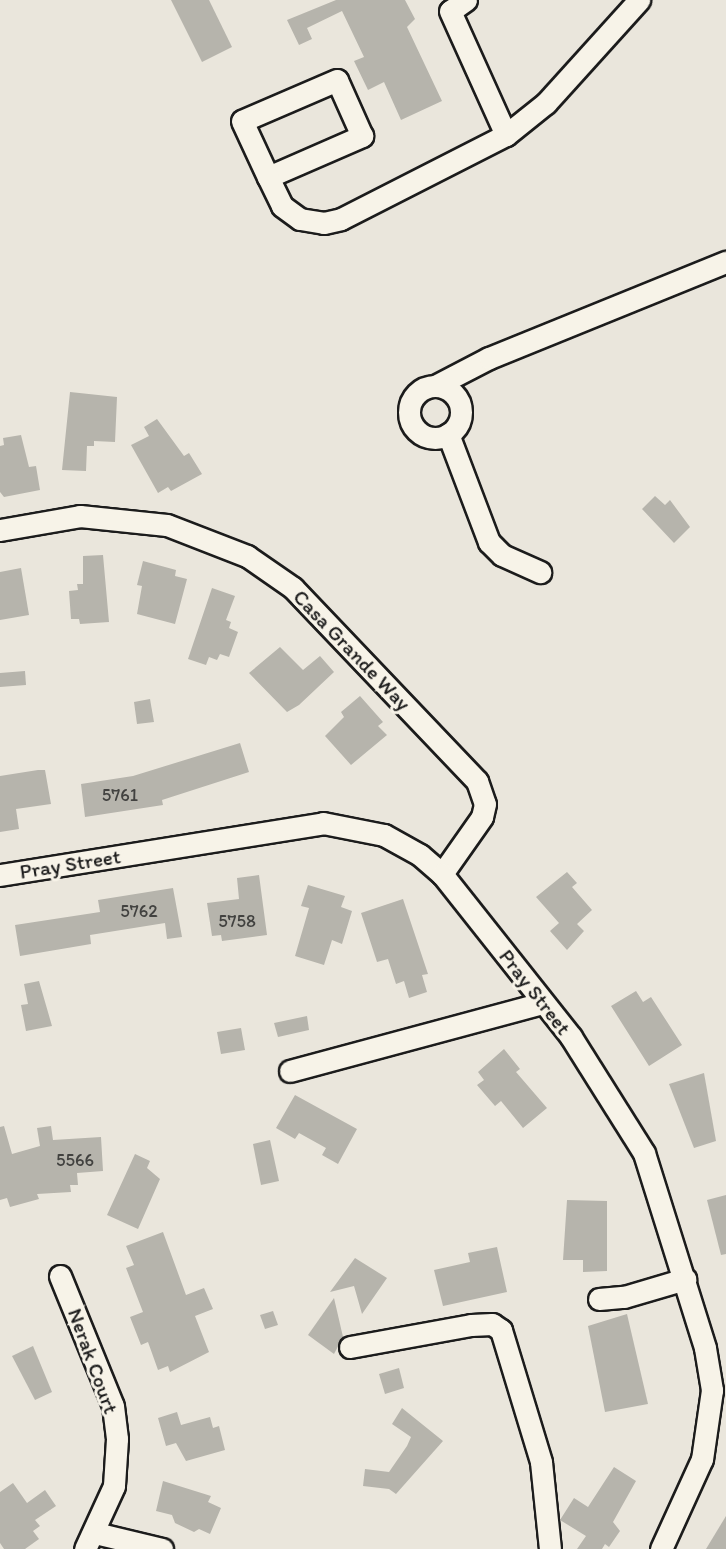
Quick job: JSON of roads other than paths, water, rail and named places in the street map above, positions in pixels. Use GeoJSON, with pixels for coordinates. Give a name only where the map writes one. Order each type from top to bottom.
{"type":"FeatureCollection","features":[{"type":"Feature","properties":{"kind":"street"},"geometry":{"type":"LineString","coordinates":[[466,0],[450,11],[506,135]]}},
{"type":"Feature","properties":{"kind":"street"},"geometry":{"type":"LineString","coordinates":[[268,177],[362,136],[337,80],[242,121],[268,177],[282,206],[300,219],[324,223],[341,219],[506,135],[546,103],[639,0]]}},
{"type":"Feature","properties":{"kind":"street"},"geometry":{"type":"LineString","coordinates":[[435,386],[451,391],[460,405],[459,421],[448,434],[424,435],[409,414],[413,398],[435,386],[489,358],[726,262]]}},
{"type":"Feature","properties":{"kind":"street"},"geometry":{"type":"LineString","coordinates":[[448,434],[489,542],[502,555],[540,572]]}},
{"type":"Feature","properties":{"kind":"street","name":"Casa Grande Way"},"geometry":{"type":"LineString","coordinates":[[0,530],[80,516],[158,523],[221,543],[293,588],[477,781],[485,804],[482,817],[442,874]]}},
{"type":"Feature","properties":{"kind":"street","name":"Pray Street"},"geometry":{"type":"LineString","coordinates":[[0,875],[323,824],[384,835],[420,855],[442,874],[608,1090],[644,1153],[685,1279],[705,1348],[712,1390],[711,1413],[693,1484],[661,1549]]}},
{"type":"Feature","properties":{"kind":"street"},"geometry":{"type":"LineString","coordinates":[[290,1071],[542,1003]]}},
{"type":"Feature","properties":{"kind":"street","name":"Nerak Court"},"geometry":{"type":"LineString","coordinates":[[60,1276],[113,1406],[117,1439],[114,1486],[90,1541]]}},
{"type":"Feature","properties":{"kind":"street"},"geometry":{"type":"LineString","coordinates":[[599,1299],[624,1297],[685,1279]]}},
{"type":"Feature","properties":{"kind":"street"},"geometry":{"type":"LineString","coordinates":[[351,1347],[471,1325],[492,1324],[501,1330],[541,1462],[550,1549]]}},
{"type":"Feature","properties":{"kind":"street"},"geometry":{"type":"LineString","coordinates":[[90,1541],[162,1549]]}}]}
